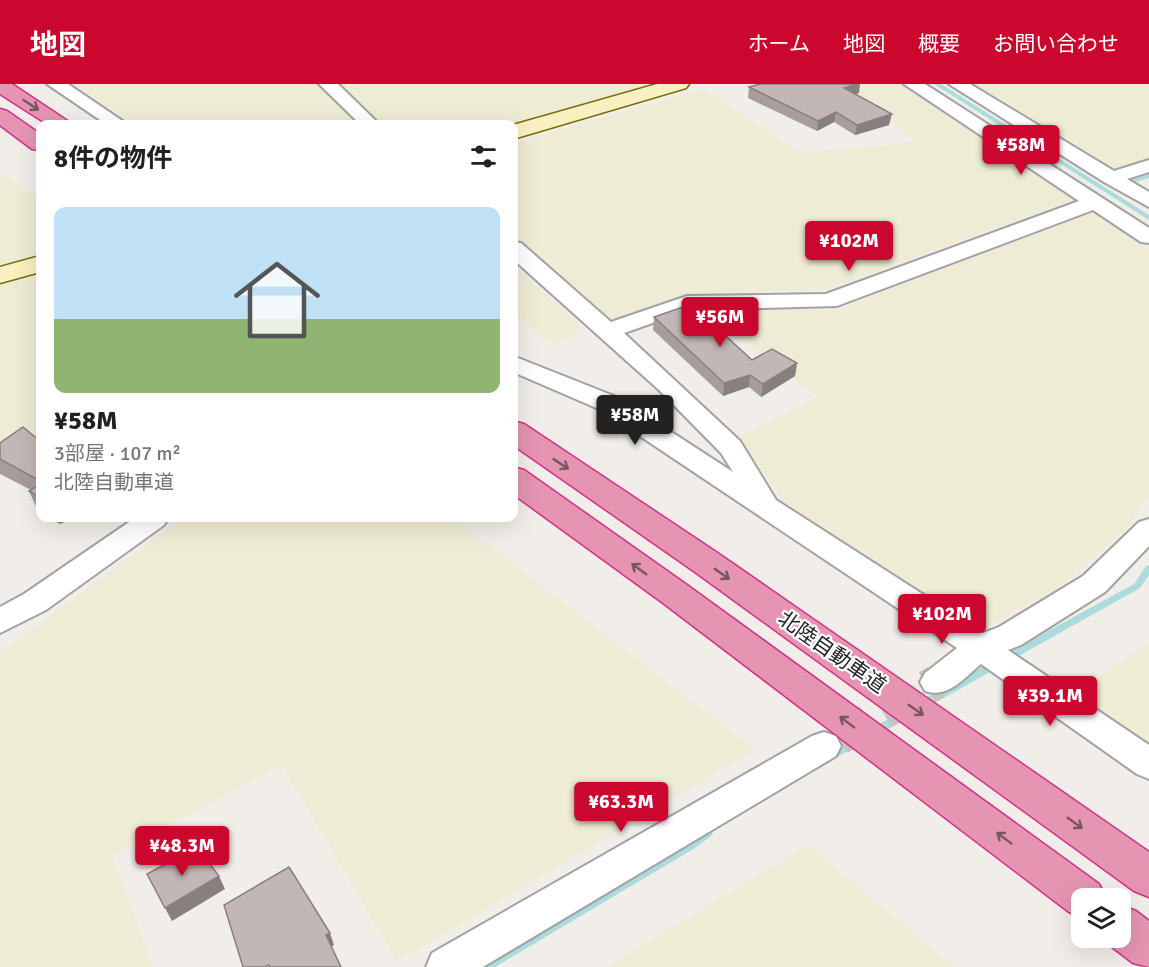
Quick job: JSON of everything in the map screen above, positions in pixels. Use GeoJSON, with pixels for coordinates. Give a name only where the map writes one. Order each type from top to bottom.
{"type":"FeatureCollection","features":[{"type":"Feature","properties":{"kind":"highway"},"geometry":{"type":"LineString","coordinates":[[1,84],[55,120]]}},
{"type":"Feature","properties":{"kind":"highway"},"geometry":{"type":"LineString","coordinates":[[0,116],[36,141]]}},
{"type":"Feature","properties":{"kind":"highway","name":"北陸自動車道"},"geometry":{"type":"LineString","coordinates":[[518,434],[726,577],[1149,877]]}},
{"type":"Feature","properties":{"kind":"highway"},"geometry":{"type":"LineString","coordinates":[[518,482],[685,601],[1071,888]]}},
{"type":"Feature","properties":{"kind":"highway"},"geometry":{"type":"LineString","coordinates":[[1131,934],[1149,948]]}},
{"type":"Feature","properties":{"kind":"street"},"geometry":{"type":"LineString","coordinates":[[56,84],[112,120]]}},
{"type":"Feature","properties":{"kind":"street"},"geometry":{"type":"LineString","coordinates":[[328,84],[366,120]]}},
{"type":"Feature","properties":{"kind":"street"},"geometry":{"type":"LineString","coordinates":[[518,131],[679,84]]}},
{"type":"Feature","properties":{"kind":"street"},"geometry":{"type":"LineString","coordinates":[[913,84],[1149,237]]}},
{"type":"Feature","properties":{"kind":"street"},"geometry":{"type":"LineString","coordinates":[[958,84],[1149,201]]}},
{"type":"Feature","properties":{"kind":"street"},"geometry":{"type":"LineString","coordinates":[[1111,178],[1149,166]]}},
{"type":"Feature","properties":{"kind":"street"},"geometry":{"type":"LineString","coordinates":[[607,331],[687,303],[829,301],[1095,202]]}},
{"type":"Feature","properties":{"kind":"street"},"geometry":{"type":"LineString","coordinates":[[518,252],[668,385],[731,447],[769,507]]}},
{"type":"Feature","properties":{"kind":"street"},"geometry":{"type":"LineString","coordinates":[[0,275],[36,265]]}},
{"type":"Feature","properties":{"kind":"street"},"geometry":{"type":"LineString","coordinates":[[518,365],[610,404],[769,507],[1149,764]]}},
{"type":"Feature","properties":{"kind":"street"},"geometry":{"type":"LineString","coordinates":[[0,621],[34,602],[148,522]]}},
{"type":"Feature","properties":{"kind":"street"},"geometry":{"type":"LineString","coordinates":[[936,682],[980,648],[1010,636],[1094,584],[1149,529]]}},
{"type":"Feature","properties":{"kind":"street"},"geometry":{"type":"LineString","coordinates":[[446,967],[824,746]]}},
{"type":"Feature","properties":{"kind":"shaded area"},"geometry":{"type":"Polygon","coordinates":[[[75,84],[317,84],[355,120],[129,120],[75,84]]]}},
{"type":"Feature","properties":{"kind":"shaded area"},"geometry":{"type":"Polygon","coordinates":[[[337,84],[658,84],[518,124],[518,120],[378,120],[337,84]]]}},
{"type":"Feature","properties":{"kind":"shaded area"},"geometry":{"type":"Polygon","coordinates":[[[843,84],[902,84],[1075,199],[827,289],[686,294],[610,321],[518,243],[518,142],[703,89],[801,153],[918,142],[843,84]]]}},
{"type":"Feature","properties":{"kind":"shaded area"},"geometry":{"type":"Polygon","coordinates":[[[970,84],[1149,84],[1149,160],[1114,170],[970,84]]]}},
{"type":"Feature","properties":{"kind":"shaded area"},"geometry":{"type":"Polygon","coordinates":[[[0,171],[36,198],[36,257],[0,267],[0,171]]]}},
{"type":"Feature","properties":{"kind":"shaded area"},"geometry":{"type":"Polygon","coordinates":[[[1095,211],[1149,248],[1149,495],[1130,525],[1061,586],[978,632],[783,501],[738,437],[818,397],[702,310],[836,310],[1095,211]]]}},
{"type":"Feature","properties":{"kind":"shaded area"},"geometry":{"type":"Polygon","coordinates":[[[518,270],[583,328],[553,345],[518,316],[518,270]]]}},
{"type":"Feature","properties":{"kind":"shaded area"},"geometry":{"type":"Polygon","coordinates":[[[36,274],[36,451],[0,465],[0,284],[36,274]]]}},
{"type":"Feature","properties":{"kind":"shaded area"},"geometry":{"type":"Polygon","coordinates":[[[178,522],[458,522],[755,750],[397,961],[282,765],[112,855],[153,967],[0,967],[0,653],[178,522]]]}},
{"type":"Feature","properties":{"kind":"shaded area"},"geometry":{"type":"Polygon","coordinates":[[[1149,642],[1149,743],[1072,695],[1149,642]]]}},
{"type":"Feature","properties":{"kind":"shaded area"},"geometry":{"type":"Polygon","coordinates":[[[808,845],[954,967],[607,967],[808,845]]]}},
{"type":"Feature","properties":{"kind":"building"},"geometry":{"type":"Polygon","coordinates":[[[760,84],[857,84],[844,88],[892,114],[857,125],[836,112],[818,121],[749,87],[760,84]]]}},
{"type":"Feature","properties":{"kind":"building"},"geometry":{"type":"Polygon","coordinates":[[[691,304],[752,360],[772,349],[797,363],[763,384],[750,375],[724,383],[654,317],[691,304]]]}},
{"type":"Feature","properties":{"kind":"building"},"geometry":{"type":"Polygon","coordinates":[[[23,427],[36,438],[36,479],[0,459],[0,443],[23,427]]]}},
{"type":"Feature","properties":{"kind":"building"},"geometry":{"type":"Polygon","coordinates":[[[36,487],[36,495],[29,491],[36,487]]]}},
{"type":"Feature","properties":{"kind":"building"},"geometry":{"type":"Polygon","coordinates":[[[197,847],[219,876],[165,908],[147,874],[197,847]]]}},
{"type":"Feature","properties":{"kind":"building"},"geometry":{"type":"Polygon","coordinates":[[[289,867],[330,933],[326,935],[341,967],[270,967],[269,965],[243,967],[224,905],[289,867]]]}},
{"type":"Feature","properties":{"kind":"waterway"},"geometry":{"type":"LineString","coordinates":[[937,84],[1149,218]]}},
{"type":"Feature","properties":{"kind":"waterway"},"geometry":{"type":"LineString","coordinates":[[1120,185],[1149,176]]}},
{"type":"Feature","properties":{"kind":"waterway"},"geometry":{"type":"LineString","coordinates":[[920,706],[1137,586],[1149,568]]}},
{"type":"Feature","properties":{"kind":"waterway"},"geometry":{"type":"LineString","coordinates":[[873,732],[908,713]]}},
{"type":"Feature","properties":{"kind":"waterway"},"geometry":{"type":"LineString","coordinates":[[828,757],[860,739]]}},
{"type":"Feature","properties":{"kind":"waterway"},"geometry":{"type":"LineString","coordinates":[[483,967],[691,844],[707,832]]}},
{"type":"Feature","properties":{"kind":"tunnel"},"geometry":{"type":"LineString","coordinates":[[839,738],[936,682]]}}]}
